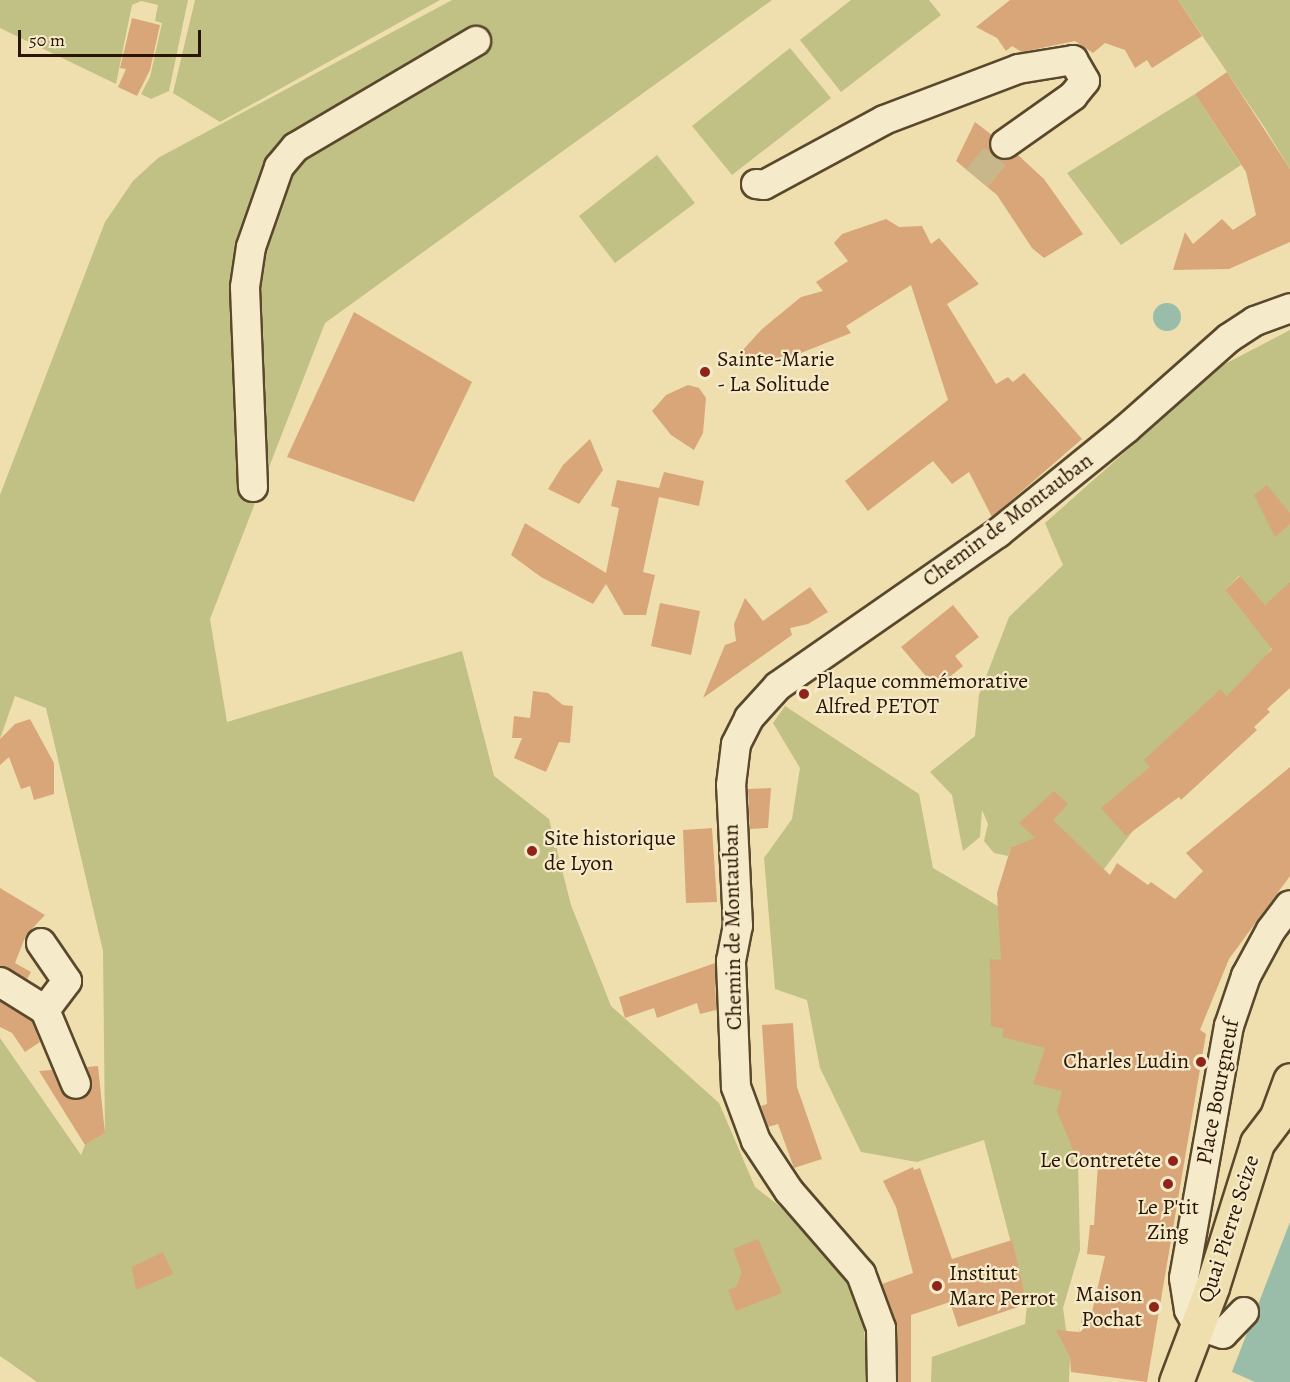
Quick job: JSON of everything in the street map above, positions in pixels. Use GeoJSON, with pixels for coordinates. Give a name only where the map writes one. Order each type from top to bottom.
{"type":"FeatureCollection","features":[{"type":"Feature","properties":{"kind":"main road","name":"Quai Pierre Scize"},"geometry":{"type":"LineString","coordinates":[[1176,1382],[1257,1143],[1276,1116],[1290,1080]]}},
{"type":"Feature","properties":{"kind":"street"},"geometry":{"type":"LineString","coordinates":[[253,487],[245,287],[251,247],[279,167],[296,147],[476,41]]}},
{"type":"Feature","properties":{"kind":"street"},"geometry":{"type":"LineString","coordinates":[[756,184],[764,185],[884,120],[1018,69],[1073,60],[1084,81],[1073,96],[1005,144]]}},
{"type":"Feature","properties":{"kind":"street","name":"Chemin de Montauban"},"geometry":{"type":"LineString","coordinates":[[882,1382],[881,1328],[861,1274],[784,1183],[756,1141],[736,1087],[731,961],[738,926],[730,785],[736,744],[754,712],[778,686],[998,533],[1094,457],[1229,338],[1255,321],[1290,308]]}},
{"type":"Feature","properties":{"kind":"street","name":"Place Bourgneuf"},"geometry":{"type":"LineString","coordinates":[[1197,1325],[1189,1310],[1184,1278],[1229,1026],[1246,976],[1271,930],[1290,905]]}},
{"type":"Feature","properties":{"kind":"street"},"geometry":{"type":"LineString","coordinates":[[41,943],[67,981],[45,1010]]}},
{"type":"Feature","properties":{"kind":"street"},"geometry":{"type":"LineString","coordinates":[[0,982],[45,1010],[76,1084]]}},
{"type":"Feature","properties":{"kind":"street"},"geometry":{"type":"LineString","coordinates":[[1197,1325],[1223,1334],[1244,1311]]}},
{"type":"Feature","properties":{"kind":"shaded area"},"geometry":{"type":"Polygon","coordinates":[[[0,0],[188,0],[169,91],[151,99],[141,94],[150,77],[162,23],[155,21],[158,5],[141,1],[132,5],[116,84],[0,28],[0,0]]]}},
{"type":"Feature","properties":{"kind":"shaded area"},"geometry":{"type":"Polygon","coordinates":[[[195,0],[440,0],[220,122],[173,93],[195,0]]]}},
{"type":"Feature","properties":{"kind":"shaded area"},"geometry":{"type":"Polygon","coordinates":[[[452,0],[772,0],[325,323],[210,619],[227,722],[462,651],[494,776],[549,819],[571,905],[611,1006],[719,1103],[755,1187],[803,1224],[861,1300],[869,1382],[37,1382],[0,1356],[0,1038],[81,1155],[85,1145],[105,1133],[103,951],[46,708],[15,696],[0,739],[0,495],[105,222],[133,181],[158,158],[452,0]]]}},
{"type":"Feature","properties":{"kind":"shaded area"},"geometry":{"type":"Polygon","coordinates":[[[851,0],[929,0],[941,15],[841,92],[800,40],[851,0]]]}},
{"type":"Feature","properties":{"kind":"shaded area"},"geometry":{"type":"Polygon","coordinates":[[[1178,0],[1290,0],[1290,169],[1265,128],[1178,0]]]}},
{"type":"Feature","properties":{"kind":"shaded area"},"geometry":{"type":"Polygon","coordinates":[[[790,48],[831,98],[732,175],[692,126],[790,48]]]}},
{"type":"Feature","properties":{"kind":"shaded area"},"geometry":{"type":"Polygon","coordinates":[[[1195,94],[1241,165],[1121,245],[1067,173],[1195,94]]]}},
{"type":"Feature","properties":{"kind":"shaded area"},"geometry":{"type":"Polygon","coordinates":[[[657,155],[695,203],[615,263],[579,216],[657,155]]]}},
{"type":"Feature","properties":{"kind":"shaded area"},"geometry":{"type":"Polygon","coordinates":[[[1167,303],[1177,307],[1181,317],[1177,327],[1167,331],[1157,327],[1153,317],[1157,307],[1167,303]]]}},
{"type":"Feature","properties":{"kind":"shaded area"},"geometry":{"type":"Polygon","coordinates":[[[1290,330],[1290,624],[1104,869],[1019,844],[1011,847],[1008,856],[994,853],[984,841],[988,824],[982,810],[980,837],[963,851],[952,795],[930,772],[975,736],[979,695],[1009,617],[1063,565],[1045,523],[1223,365],[1290,330]],[[1239,576],[1225,590],[1249,620],[1265,605],[1239,576]]]}},
{"type":"Feature","properties":{"kind":"shaded area"},"geometry":{"type":"Polygon","coordinates":[[[785,706],[919,794],[933,868],[998,906],[1062,1091],[1078,1160],[1080,1250],[1063,1308],[1070,1357],[1069,1382],[931,1382],[932,1357],[1025,1324],[1027,1304],[984,1140],[917,1162],[861,1152],[820,1068],[807,1000],[775,989],[764,858],[792,819],[800,768],[773,723],[785,706]]]}},
{"type":"Feature","properties":{"kind":"shaded area"},"geometry":{"type":"Polygon","coordinates":[[[1290,1222],[1290,1382],[1228,1382],[1290,1222]]]}},
{"type":"Feature","properties":{"kind":"pier"},"geometry":{"type":"Polygon","coordinates":[[[1230,1371],[1255,1382],[1227,1382],[1230,1371]]]}},
{"type":"Feature","properties":{"kind":"building"},"geometry":{"type":"Polygon","coordinates":[[[1010,0],[1178,0],[1202,36],[1152,68],[1147,60],[1135,68],[1125,50],[1105,43],[1093,53],[1075,41],[1022,52],[1012,46],[1006,51],[997,38],[976,27],[1010,0]]]}},
{"type":"Feature","properties":{"kind":"building"},"geometry":{"type":"Polygon","coordinates":[[[132,18],[160,25],[150,70],[137,96],[118,87],[126,69],[120,68],[132,18]]]}},
{"type":"Feature","properties":{"kind":"building"},"geometry":{"type":"Polygon","coordinates":[[[1227,72],[1290,169],[1290,242],[1229,269],[1173,270],[1185,232],[1193,244],[1222,219],[1233,230],[1256,215],[1246,172],[1195,94],[1227,72]]]}},
{"type":"Feature","properties":{"kind":"building"},"geometry":{"type":"Polygon","coordinates":[[[975,122],[992,135],[989,146],[998,159],[1007,160],[1018,155],[1044,179],[1083,234],[1044,258],[1032,248],[997,195],[956,161],[975,122]]]}},
{"type":"Feature","properties":{"kind":"building"},"geometry":{"type":"Polygon","coordinates":[[[886,219],[899,227],[922,226],[931,244],[939,238],[979,284],[947,304],[996,384],[1008,377],[1013,382],[1024,373],[1082,439],[992,517],[969,472],[952,484],[933,461],[868,511],[845,481],[948,400],[911,285],[846,326],[851,333],[791,357],[788,353],[766,366],[740,367],[741,352],[762,329],[801,297],[823,291],[816,282],[848,261],[834,243],[842,234],[886,219]]]}},
{"type":"Feature","properties":{"kind":"building"},"geometry":{"type":"Polygon","coordinates":[[[354,312],[472,382],[414,502],[287,457],[354,312]]]}},
{"type":"Feature","properties":{"kind":"building"},"geometry":{"type":"Polygon","coordinates":[[[688,385],[699,388],[706,398],[703,433],[694,450],[671,435],[652,411],[666,395],[688,385]]]}},
{"type":"Feature","properties":{"kind":"building"},"geometry":{"type":"Polygon","coordinates":[[[590,439],[603,470],[579,504],[548,489],[563,465],[590,439]]]}},
{"type":"Feature","properties":{"kind":"building"},"geometry":{"type":"Polygon","coordinates":[[[664,472],[704,481],[699,506],[659,497],[643,572],[655,575],[646,615],[624,615],[606,584],[593,604],[541,577],[511,555],[525,523],[606,573],[619,508],[611,506],[617,480],[659,488],[664,472]]]}},
{"type":"Feature","properties":{"kind":"building"},"geometry":{"type":"Polygon","coordinates":[[[1267,485],[1290,513],[1290,524],[1275,537],[1254,495],[1267,485]]]}},
{"type":"Feature","properties":{"kind":"building"},"geometry":{"type":"Polygon","coordinates":[[[1240,576],[1265,605],[1290,582],[1290,688],[1267,709],[1270,712],[1254,727],[1257,730],[1181,800],[1179,797],[1126,836],[1101,808],[1150,767],[1144,760],[1220,689],[1227,696],[1272,649],[1225,590],[1240,576]]]}},
{"type":"Feature","properties":{"kind":"building"},"geometry":{"type":"Polygon","coordinates":[[[810,587],[828,612],[808,624],[790,628],[792,635],[703,698],[725,645],[736,641],[734,624],[745,598],[763,621],[810,587]]]}},
{"type":"Feature","properties":{"kind":"building"},"geometry":{"type":"Polygon","coordinates":[[[660,603],[700,611],[691,655],[651,646],[660,603]]]}},
{"type":"Feature","properties":{"kind":"building"},"geometry":{"type":"Polygon","coordinates":[[[953,605],[979,637],[955,656],[963,666],[936,688],[901,647],[953,605]]]}},
{"type":"Feature","properties":{"kind":"building"},"geometry":{"type":"Polygon","coordinates":[[[533,691],[548,693],[563,705],[573,706],[570,743],[559,742],[546,772],[514,758],[522,738],[512,738],[514,716],[530,718],[533,691]]]}},
{"type":"Feature","properties":{"kind":"building"},"geometry":{"type":"Polygon","coordinates":[[[30,719],[54,763],[54,794],[34,800],[30,786],[21,789],[9,757],[0,765],[0,739],[15,724],[30,719]]]}},
{"type":"Feature","properties":{"kind":"building"},"geometry":{"type":"Polygon","coordinates":[[[1290,767],[1290,876],[1229,959],[1200,1030],[1206,1034],[1147,1382],[1071,1372],[1070,1357],[1056,1330],[1079,1332],[1083,1315],[1091,1316],[1105,1256],[1087,1254],[1090,1225],[1094,1225],[1098,1164],[1078,1162],[1057,1111],[1062,1091],[1033,1084],[1045,1048],[1002,1037],[1004,1029],[991,1026],[990,959],[1001,960],[997,893],[1011,847],[1035,838],[1019,823],[1054,791],[1068,804],[1053,820],[1110,875],[1117,863],[1148,885],[1151,882],[1175,899],[1203,871],[1186,853],[1290,767]]]}},
{"type":"Feature","properties":{"kind":"building"},"geometry":{"type":"Polygon","coordinates":[[[771,788],[768,828],[750,829],[748,789],[771,788]]]}},
{"type":"Feature","properties":{"kind":"building"},"geometry":{"type":"Polygon","coordinates":[[[712,828],[717,902],[686,903],[683,830],[712,828]]]}},
{"type":"Feature","properties":{"kind":"building"},"geometry":{"type":"Polygon","coordinates":[[[0,888],[45,915],[26,935],[15,963],[31,972],[27,979],[0,966],[0,888]]]}},
{"type":"Feature","properties":{"kind":"building"},"geometry":{"type":"Polygon","coordinates":[[[715,963],[716,1010],[700,1014],[697,1003],[657,1018],[654,1008],[625,1018],[619,997],[715,963]]]}},
{"type":"Feature","properties":{"kind":"building"},"geometry":{"type":"Polygon","coordinates":[[[0,1001],[32,1021],[40,1042],[25,1052],[12,1033],[0,1027],[0,1001]]]}},
{"type":"Feature","properties":{"kind":"building"},"geometry":{"type":"Polygon","coordinates":[[[793,1023],[797,1087],[822,1159],[794,1168],[778,1124],[768,1127],[761,1106],[767,1104],[762,1025],[793,1023]]]}},
{"type":"Feature","properties":{"kind":"building"},"geometry":{"type":"Polygon","coordinates":[[[98,1066],[105,1133],[85,1145],[39,1071],[52,1070],[61,1091],[75,1100],[83,1099],[92,1087],[87,1067],[98,1066]]]}},
{"type":"Feature","properties":{"kind":"building"},"geometry":{"type":"Polygon","coordinates":[[[913,1167],[914,1170],[920,1168],[952,1259],[1012,1240],[1027,1304],[958,1327],[950,1302],[911,1315],[911,1382],[898,1382],[897,1327],[882,1284],[913,1273],[896,1207],[883,1181],[913,1167]]]}},
{"type":"Feature","properties":{"kind":"building"},"geometry":{"type":"Polygon","coordinates":[[[758,1239],[782,1293],[736,1311],[728,1290],[736,1287],[742,1273],[733,1249],[758,1239]]]}},
{"type":"Feature","properties":{"kind":"building"},"geometry":{"type":"Polygon","coordinates":[[[163,1252],[173,1274],[136,1290],[132,1267],[163,1252]]]}},
{"type":"Feature","properties":{"kind":"tunnel"},"geometry":{"type":"LineString","coordinates":[[977,178],[1005,144]]}},
{"type":"Feature","properties":{"kind":"place","name":"Sainte-Marie - La Solitude"},"geometry":{"type":"Point","coordinates":[705,372]}},
{"type":"Feature","properties":{"kind":"place","name":"Plaque commémorative Alfred PETOT"},"geometry":{"type":"Point","coordinates":[804,694]}},
{"type":"Feature","properties":{"kind":"place","name":"Site historique de Lyon"},"geometry":{"type":"Point","coordinates":[532,851]}},
{"type":"Feature","properties":{"kind":"place","name":"Charles Ludin"},"geometry":{"type":"Point","coordinates":[1201,1062]}},
{"type":"Feature","properties":{"kind":"place","name":"Le Contretête"},"geometry":{"type":"Point","coordinates":[1173,1161]}},
{"type":"Feature","properties":{"kind":"place","name":"Le P'tit Zing"},"geometry":{"type":"Point","coordinates":[1168,1184]}},
{"type":"Feature","properties":{"kind":"place","name":"Institut Marc Perrot"},"geometry":{"type":"Point","coordinates":[937,1286]}},
{"type":"Feature","properties":{"kind":"place","name":"Maison Pochat"},"geometry":{"type":"Point","coordinates":[1154,1307]}}]}
